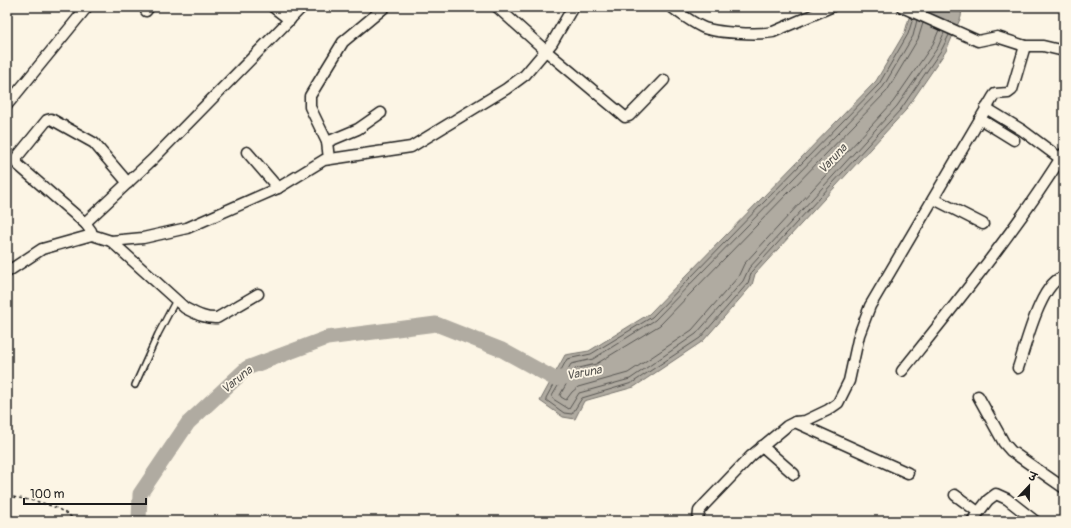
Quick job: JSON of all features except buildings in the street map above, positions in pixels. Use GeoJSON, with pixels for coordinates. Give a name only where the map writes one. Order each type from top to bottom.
{"type":"FeatureCollection","features":[{"type":"Feature","properties":{"kind":"street"},"geometry":{"type":"LineString","coordinates":[[7,104],[87,7]]}},
{"type":"Feature","properties":{"kind":"street"},"geometry":{"type":"LineString","coordinates":[[273,7],[290,20]]}},
{"type":"Feature","properties":{"kind":"street"},"geometry":{"type":"LineString","coordinates":[[86,224],[87,220],[128,183],[302,7]]}},
{"type":"Feature","properties":{"kind":"street"},"geometry":{"type":"LineString","coordinates":[[329,159],[327,142],[310,107],[310,96],[343,42],[385,7]]}},
{"type":"Feature","properties":{"kind":"street"},"geometry":{"type":"LineString","coordinates":[[497,7],[546,51],[625,117],[629,116],[664,80]]}},
{"type":"Feature","properties":{"kind":"street"},"geometry":{"type":"LineString","coordinates":[[7,272],[42,249],[92,235],[111,241],[143,238],[187,228],[278,188],[329,159],[411,147],[506,89],[525,75],[560,32],[573,7]]}},
{"type":"Feature","properties":{"kind":"street"},"geometry":{"type":"LineString","coordinates":[[671,7],[702,28],[764,34],[832,7]]}},
{"type":"Feature","properties":{"kind":"street"},"geometry":{"type":"LineString","coordinates":[[906,9],[978,41],[998,38],[1025,46],[1043,46],[1064,51]]}},
{"type":"Feature","properties":{"kind":"street"},"geometry":{"type":"LineString","coordinates":[[698,521],[699,512],[704,505],[762,446],[795,422],[805,421],[828,410],[841,398],[849,381],[859,335],[867,313],[995,94],[1008,93],[1012,90],[1025,46]]}},
{"type":"Feature","properties":{"kind":"street"},"geometry":{"type":"LineString","coordinates":[[902,371],[1008,235],[1039,193],[1062,156],[986,108]]}},
{"type":"Feature","properties":{"kind":"street"},"geometry":{"type":"LineString","coordinates":[[327,142],[358,129],[381,113]]}},
{"type":"Feature","properties":{"kind":"street"},"geometry":{"type":"LineString","coordinates":[[92,235],[86,224],[17,164],[17,157],[47,120],[51,119],[94,143],[128,183]]}},
{"type":"Feature","properties":{"kind":"street"},"geometry":{"type":"LineString","coordinates":[[980,119],[1014,140]]}},
{"type":"Feature","properties":{"kind":"street"},"geometry":{"type":"LineString","coordinates":[[246,152],[278,188]]}},
{"type":"Feature","properties":{"kind":"street"},"geometry":{"type":"LineString","coordinates":[[934,199],[983,224]]}},
{"type":"Feature","properties":{"kind":"street"},"geometry":{"type":"LineString","coordinates":[[111,241],[185,308],[210,319],[217,318],[258,294]]}},
{"type":"Feature","properties":{"kind":"street"},"geometry":{"type":"LineString","coordinates":[[1018,368],[1044,297],[1057,280],[1064,277]]}},
{"type":"Feature","properties":{"kind":"street"},"geometry":{"type":"LineString","coordinates":[[978,396],[1004,443],[1011,451],[1064,488]]}},
{"type":"Feature","properties":{"kind":"street"},"geometry":{"type":"LineString","coordinates":[[795,422],[908,473]]}},
{"type":"Feature","properties":{"kind":"street"},"geometry":{"type":"LineString","coordinates":[[762,446],[794,474]]}},
{"type":"Feature","properties":{"kind":"street"},"geometry":{"type":"LineString","coordinates":[[972,521],[988,500],[996,494],[1007,499],[1035,521]]}},
{"type":"Feature","properties":{"kind":"street"},"geometry":{"type":"LineString","coordinates":[[955,495],[978,512]]}},
{"type":"Feature","properties":{"kind":"lane"},"geometry":{"type":"LineString","coordinates":[[134,385],[176,300]]}},
{"type":"Feature","properties":{"kind":"path"},"geometry":{"type":"LineString","coordinates":[[7,496],[48,503],[76,521]]}},
{"type":"Feature","properties":{"kind":"water"},"geometry":{"type":"Polygon","coordinates":[[[912,7],[962,7],[961,17],[946,51],[905,111],[755,274],[752,285],[703,341],[634,387],[584,401],[575,419],[563,417],[540,401],[565,355],[589,351],[649,314],[876,81],[905,32],[912,7]]]}},
{"type":"Feature","properties":{"kind":"waterway","name":"Varuna"},"geometry":{"type":"LineString","coordinates":[[139,521],[140,494],[188,423],[247,368],[327,338],[436,324],[502,350],[555,379],[571,376]]}}]}
